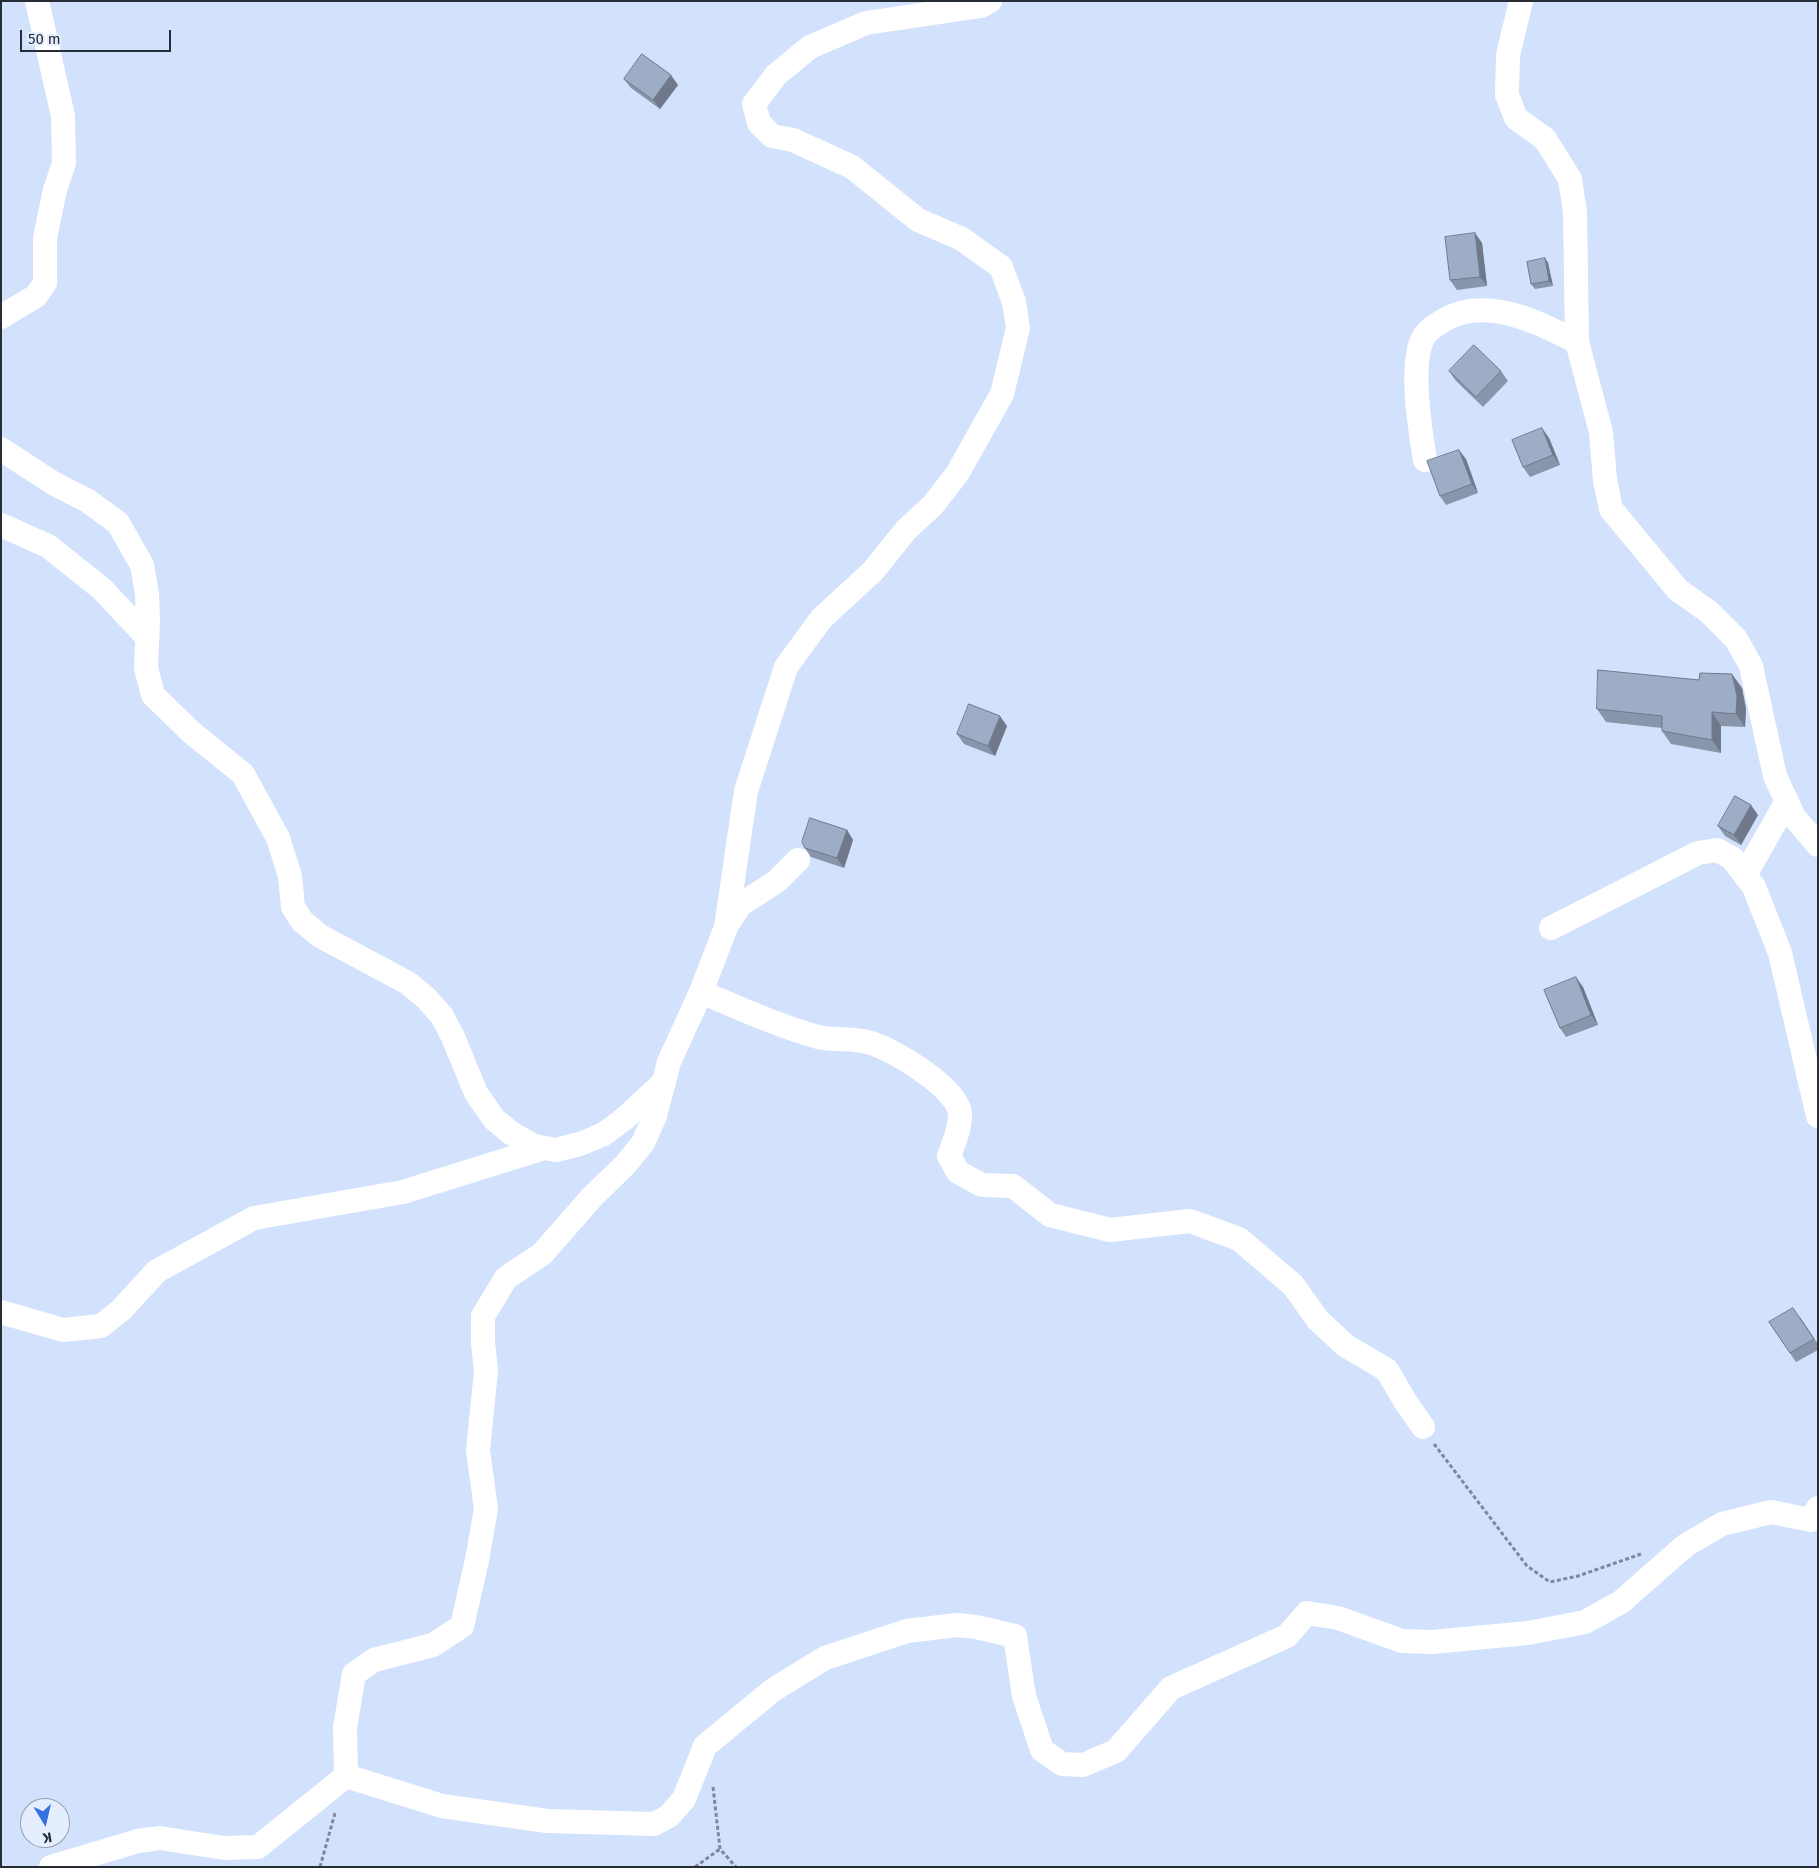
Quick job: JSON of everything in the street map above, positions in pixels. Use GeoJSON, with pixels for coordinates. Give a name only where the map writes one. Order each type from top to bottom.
{"type":"FeatureCollection","features":[{"type":"Feature","properties":{"kind":"street"},"geometry":{"type":"LineString","coordinates":[[1,317],[36,296],[45,283],[45,238],[55,190],[64,163],[63,116],[37,1]]}},
{"type":"Feature","properties":{"kind":"street"},"geometry":{"type":"LineString","coordinates":[[726,927],[746,791],[786,667],[821,619],[873,571],[906,530],[933,505],[956,474],[1002,394],[1018,328],[1014,302],[1002,268],[962,239],[918,220],[852,166],[793,140],[772,136],[759,123],[754,104],[776,75],[810,47],[866,23],[981,6],[990,1]]}},
{"type":"Feature","properties":{"kind":"street"},"geometry":{"type":"LineString","coordinates":[[1521,1],[1508,55],[1507,95],[1516,118],[1545,139],[1570,179],[1576,212],[1577,342],[1601,432],[1605,480],[1612,509],[1678,590],[1710,612],[1736,639],[1751,666],[1775,776],[1794,817],[1818,845]]}},
{"type":"Feature","properties":{"kind":"street"},"geometry":{"type":"LineString","coordinates":[[1425,460],[1420,432],[1416,383],[1422,339],[1433,327],[1455,314],[1489,310],[1538,322],[1577,342]]}},
{"type":"Feature","properties":{"kind":"street"},"geometry":{"type":"LineString","coordinates":[[1,449],[53,483],[88,501],[118,524],[142,565],[147,594],[146,668],[153,695],[191,732],[243,774],[278,838],[290,876],[293,907],[302,920],[320,936],[408,982],[426,998],[442,1016],[453,1037],[476,1093],[494,1119],[511,1133],[534,1146],[556,1150],[580,1144],[604,1134],[624,1119],[664,1082]]}},
{"type":"Feature","properties":{"kind":"street"},"geometry":{"type":"LineString","coordinates":[[1,525],[48,546],[102,589],[147,636]]}},
{"type":"Feature","properties":{"kind":"street"},"geometry":{"type":"LineString","coordinates":[[1745,875],[1787,801]]}},
{"type":"Feature","properties":{"kind":"street"},"geometry":{"type":"LineString","coordinates":[[1551,928],[1698,853],[1717,850],[1732,858],[1754,887],[1780,953],[1818,1116]]}},
{"type":"Feature","properties":{"kind":"street"},"geometry":{"type":"LineString","coordinates":[[346,1776],[346,1727],[354,1674],[374,1660],[433,1645],[462,1626],[478,1560],[486,1509],[478,1450],[486,1371],[483,1316],[506,1278],[542,1254],[643,1144],[655,1116],[669,1062],[701,992],[726,927],[740,905],[778,881],[798,860]]}},
{"type":"Feature","properties":{"kind":"street"},"geometry":{"type":"LineString","coordinates":[[701,992],[762,1017],[820,1037],[871,1042],[917,1066],[937,1081],[952,1099],[960,1113],[957,1134],[949,1156],[958,1172],[982,1185],[1013,1186],[1050,1215],[1110,1230],[1190,1221],[1239,1239],[1293,1285],[1318,1320],[1346,1346],[1387,1370],[1423,1427]]}},
{"type":"Feature","properties":{"kind":"street"},"geometry":{"type":"LineString","coordinates":[[1,1312],[63,1330],[101,1326],[122,1310],[157,1271],[254,1218],[403,1192],[544,1148]]}},
{"type":"Feature","properties":{"kind":"street"},"geometry":{"type":"LineString","coordinates":[[346,1776],[442,1806],[546,1821],[654,1824],[669,1816],[684,1799],[705,1746],[772,1690],[825,1658],[907,1631],[957,1624],[1015,1636],[1024,1696],[1042,1750],[1062,1764],[1082,1765],[1116,1751],[1171,1688],[1287,1636],[1307,1613],[1338,1618],[1402,1641],[1432,1642],[1528,1633],[1576,1624],[1585,1622],[1621,1602],[1686,1545],[1722,1524],[1771,1512],[1815,1515]]}},
{"type":"Feature","properties":{"kind":"street"},"geometry":{"type":"LineString","coordinates":[[51,1867],[138,1841],[160,1838],[224,1848],[258,1847],[346,1776]]}},
{"type":"Feature","properties":{"kind":"path"},"geometry":{"type":"LineString","coordinates":[[1423,1427],[1440,1453],[1527,1566],[1550,1582],[1578,1576],[1644,1553]]}},
{"type":"Feature","properties":{"kind":"path"},"geometry":{"type":"LineString","coordinates":[[711,1780],[720,1849],[736,1867]]}},
{"type":"Feature","properties":{"kind":"path"},"geometry":{"type":"LineString","coordinates":[[320,1867],[336,1812]]}},
{"type":"Feature","properties":{"kind":"path"},"geometry":{"type":"LineString","coordinates":[[695,1867],[720,1849]]}},
{"type":"Feature","properties":{"kind":"building"},"geometry":{"type":"Polygon","coordinates":[[[642,54],[671,75],[653,100],[624,79],[642,54]]]}},
{"type":"Feature","properties":{"kind":"building"},"geometry":{"type":"Polygon","coordinates":[[[1475,233],[1480,277],[1450,280],[1445,237],[1475,233]]]}},
{"type":"Feature","properties":{"kind":"building"},"geometry":{"type":"Polygon","coordinates":[[[1545,258],[1549,281],[1531,284],[1527,262],[1545,258]]]}},
{"type":"Feature","properties":{"kind":"building"},"geometry":{"type":"Polygon","coordinates":[[[1474,345],[1501,371],[1476,397],[1449,371],[1474,345]]]}},
{"type":"Feature","properties":{"kind":"building"},"geometry":{"type":"Polygon","coordinates":[[[1542,428],[1553,455],[1523,467],[1512,440],[1542,428]]]}},
{"type":"Feature","properties":{"kind":"building"},"geometry":{"type":"Polygon","coordinates":[[[1459,450],[1472,484],[1440,496],[1427,461],[1459,450]]]}},
{"type":"Feature","properties":{"kind":"building"},"geometry":{"type":"Polygon","coordinates":[[[1598,670],[1699,680],[1700,673],[1732,674],[1737,696],[1736,714],[1712,712],[1712,740],[1662,731],[1662,716],[1597,709],[1598,670]]]}},
{"type":"Feature","properties":{"kind":"building"},"geometry":{"type":"Polygon","coordinates":[[[969,704],[1000,716],[988,746],[957,734],[969,704]]]}},
{"type":"Feature","properties":{"kind":"building"},"geometry":{"type":"Polygon","coordinates":[[[1735,796],[1751,805],[1734,835],[1718,826],[1735,796]]]}},
{"type":"Feature","properties":{"kind":"building"},"geometry":{"type":"Polygon","coordinates":[[[810,818],[847,830],[837,858],[805,848],[802,842],[810,818]]]}},
{"type":"Feature","properties":{"kind":"building"},"geometry":{"type":"Polygon","coordinates":[[[1576,977],[1591,1015],[1560,1028],[1544,990],[1576,977]]]}},
{"type":"Feature","properties":{"kind":"building"},"geometry":{"type":"Polygon","coordinates":[[[1793,1308],[1814,1339],[1790,1353],[1769,1322],[1793,1308]]]}}]}
